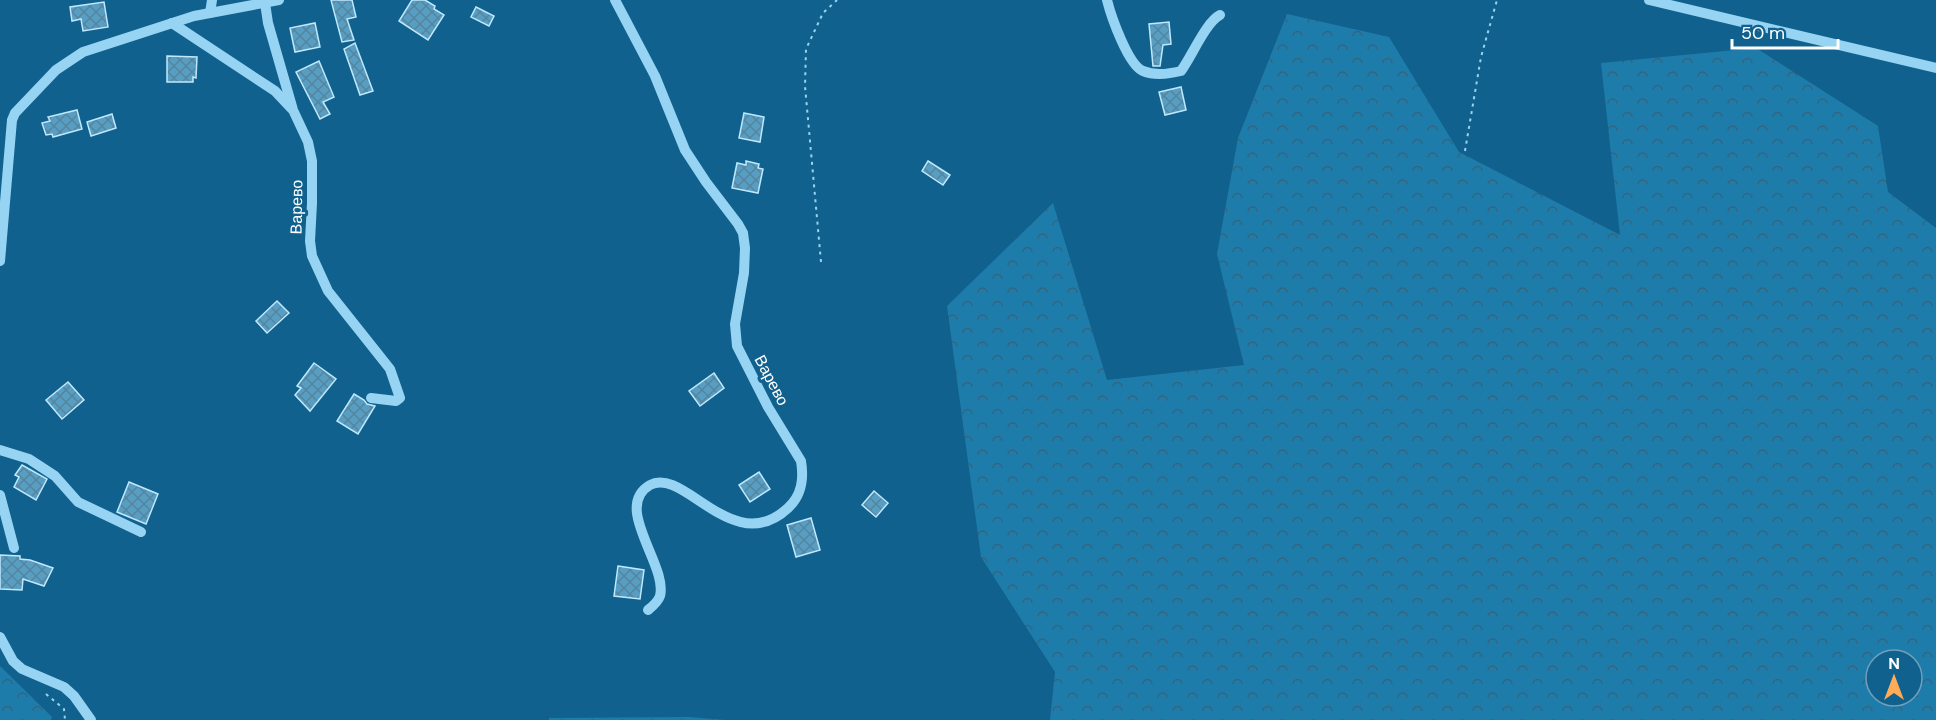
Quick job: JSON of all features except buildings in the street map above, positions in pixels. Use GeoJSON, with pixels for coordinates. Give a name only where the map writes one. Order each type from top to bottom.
{"type":"FeatureCollection","features":[{"type":"Feature","properties":{"kind":"street"},"geometry":{"type":"LineString","coordinates":[[210,13],[212,0]]}},
{"type":"Feature","properties":{"kind":"street"},"geometry":{"type":"LineString","coordinates":[[0,261],[10,129],[15,112],[66,62],[94,47],[172,23],[279,0]]}},
{"type":"Feature","properties":{"kind":"street","name":"Варево"},"geometry":{"type":"LineString","coordinates":[[615,0],[655,76],[685,150],[742,233],[746,248],[735,324],[737,346],[768,406],[801,461],[803,471],[799,495],[792,504],[771,519],[761,521],[736,521],[669,483],[655,483],[645,489],[638,501],[638,520],[657,566],[661,588],[659,598],[648,610]]}},
{"type":"Feature","properties":{"kind":"street"},"geometry":{"type":"LineString","coordinates":[[1107,0],[1116,26],[1134,64],[1141,70],[1152,74],[1181,71],[1203,34],[1220,15]]}},
{"type":"Feature","properties":{"kind":"street"},"geometry":{"type":"LineString","coordinates":[[1649,0],[1936,68]]}},
{"type":"Feature","properties":{"kind":"street","name":"Варево"},"geometry":{"type":"LineString","coordinates":[[265,3],[268,23],[293,110],[308,142],[312,161],[312,256],[327,291],[390,369],[400,398],[396,401],[371,398]]}},
{"type":"Feature","properties":{"kind":"street"},"geometry":{"type":"LineString","coordinates":[[172,23],[274,91],[293,110]]}},
{"type":"Feature","properties":{"kind":"street"},"geometry":{"type":"LineString","coordinates":[[0,450],[29,459],[55,476],[78,502],[141,532]]}},
{"type":"Feature","properties":{"kind":"street"},"geometry":{"type":"LineString","coordinates":[[0,495],[14,548]]}},
{"type":"Feature","properties":{"kind":"street"},"geometry":{"type":"LineString","coordinates":[[0,637],[13,661],[22,669],[64,687],[74,696],[91,720]]}},
{"type":"Feature","properties":{"kind":"path"},"geometry":{"type":"LineString","coordinates":[[821,262],[804,86],[806,49],[823,13],[837,0]]}},
{"type":"Feature","properties":{"kind":"path"},"geometry":{"type":"LineString","coordinates":[[1465,151],[1481,57],[1497,0]]}},
{"type":"Feature","properties":{"kind":"path"},"geometry":{"type":"LineString","coordinates":[[41,677],[45,693],[64,708],[65,720]]}},
{"type":"Feature","properties":{"kind":"green space"},"geometry":{"type":"Polygon","coordinates":[[[1287,14],[1389,37],[1459,152],[1620,235],[1601,63],[1756,48],[1878,126],[1888,192],[1936,228],[1936,720],[1050,720],[1055,672],[981,557],[947,306],[1053,203],[1107,380],[1244,365],[1217,254],[1238,138],[1287,14]]]}},
{"type":"Feature","properties":{"kind":"green space"},"geometry":{"type":"Polygon","coordinates":[[[0,666],[52,717],[51,720],[0,720],[0,666]]]}},
{"type":"Feature","properties":{"kind":"green space"},"geometry":{"type":"Polygon","coordinates":[[[689,717],[725,720],[549,720],[549,718],[689,717]]]}}]}
